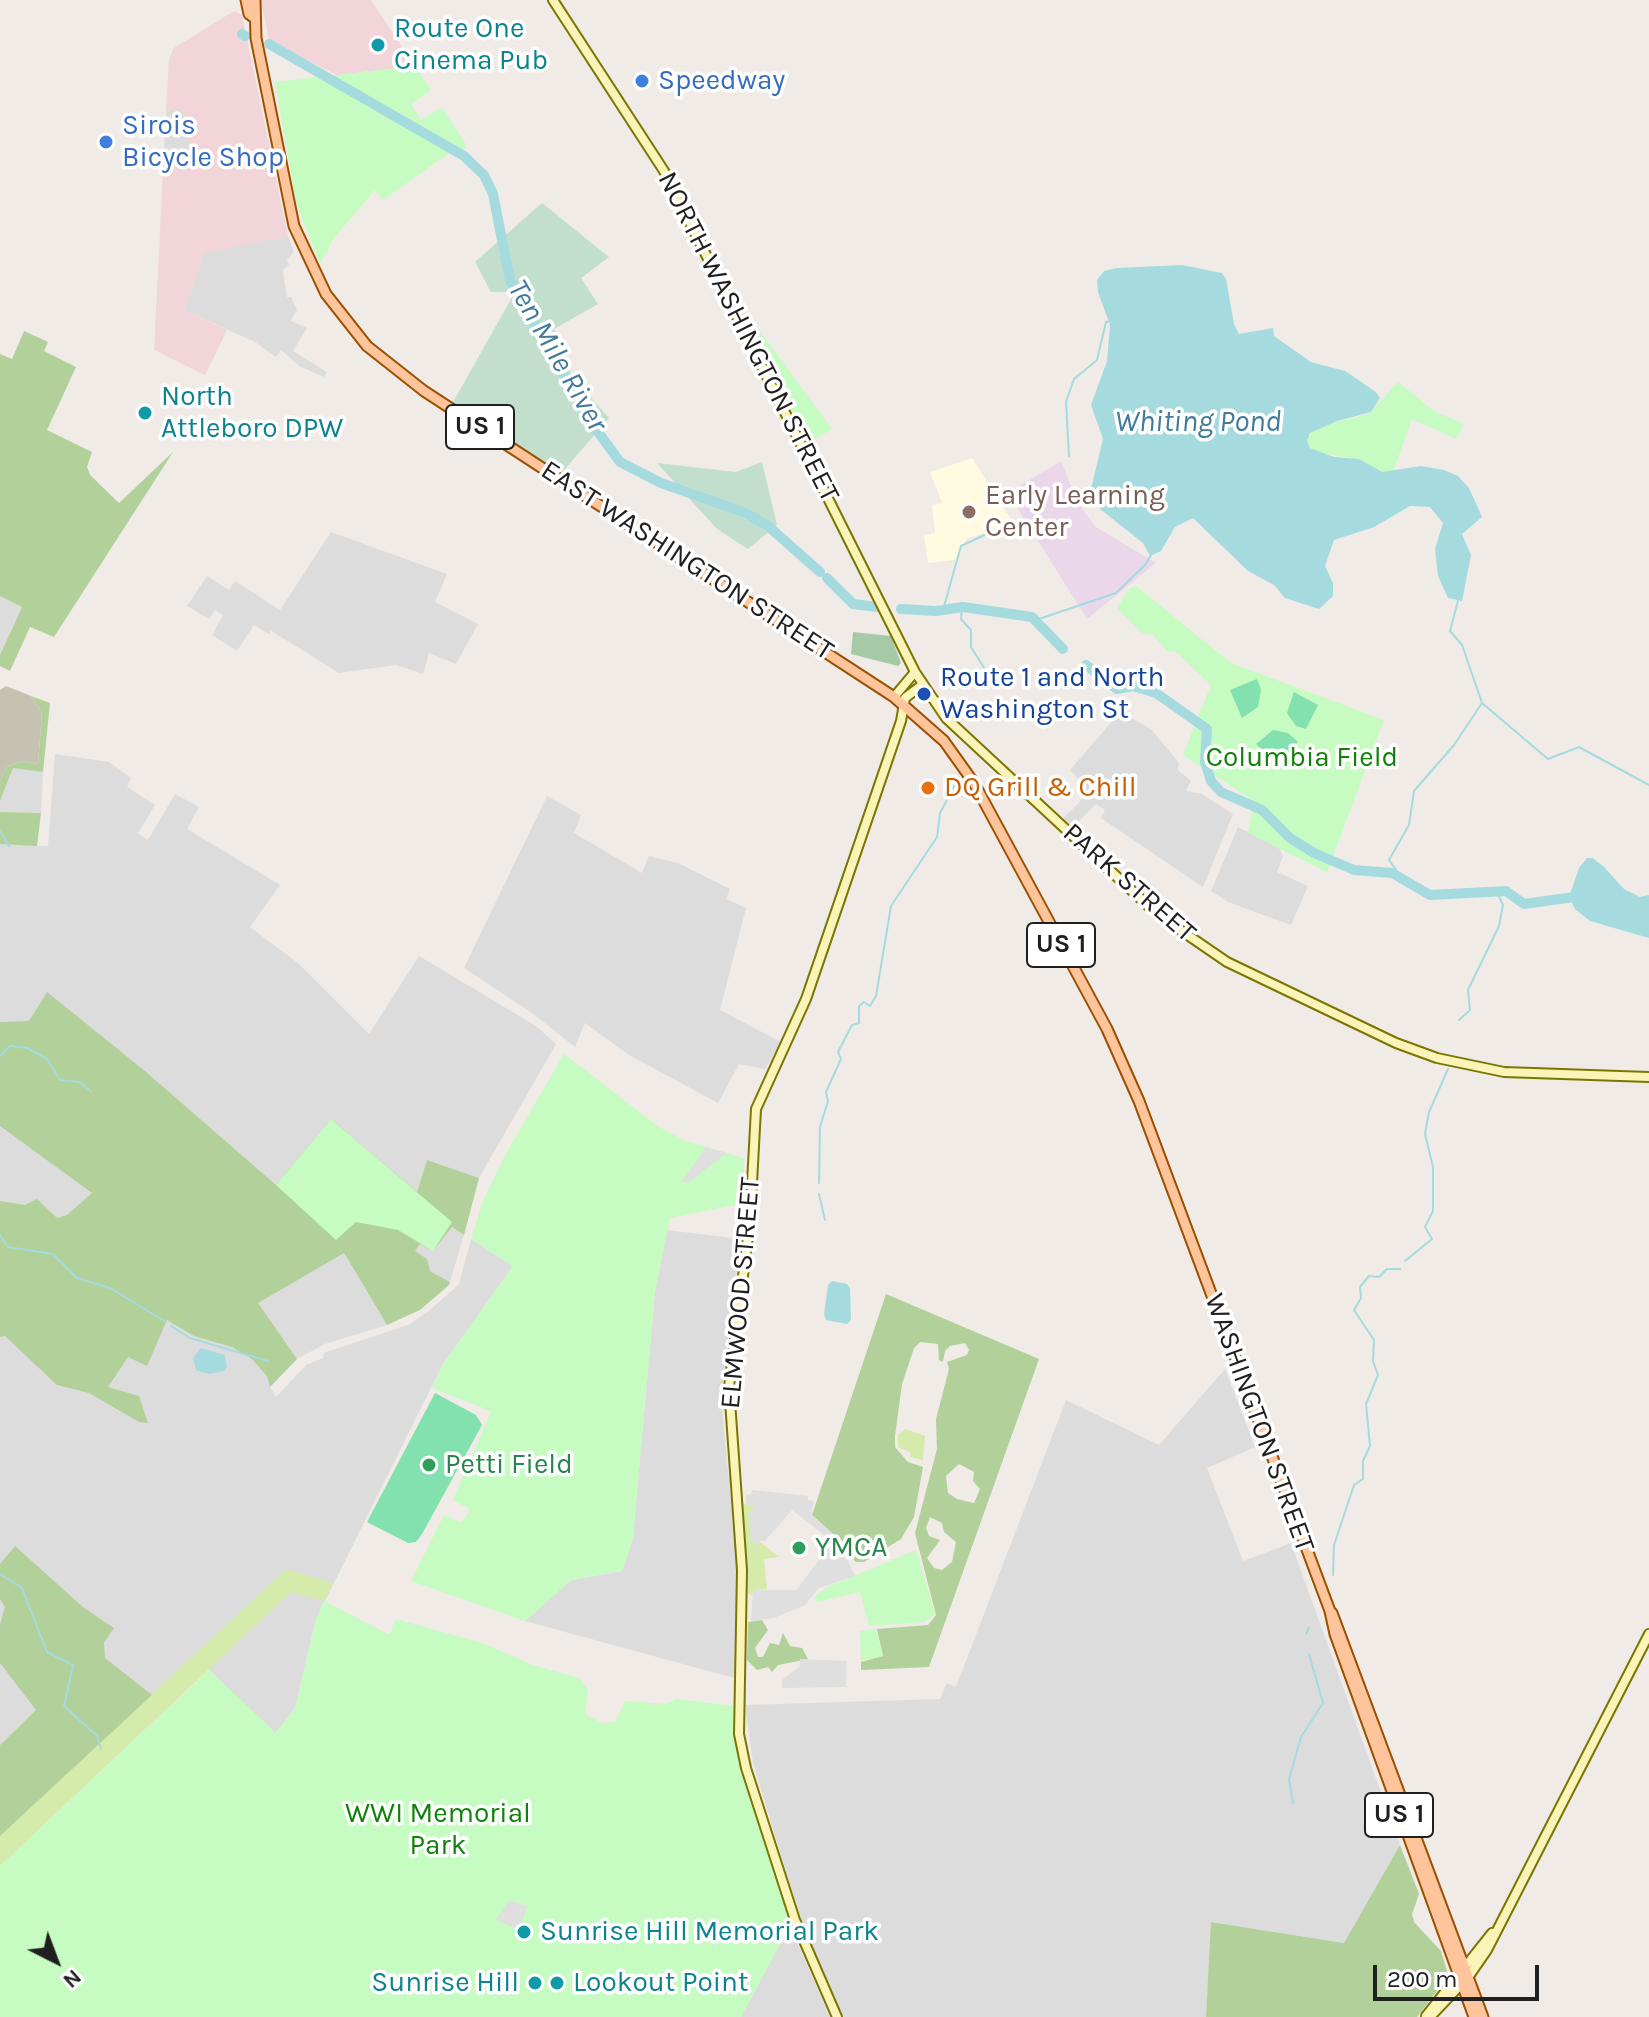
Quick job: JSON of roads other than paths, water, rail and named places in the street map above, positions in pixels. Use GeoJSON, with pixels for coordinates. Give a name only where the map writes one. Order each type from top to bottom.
{"type":"FeatureCollection","features":[{"type":"Feature","properties":{"kind":"main road","name":"EAST WASHINGTON STREET"},"geometry":{"type":"LineString","coordinates":[[246,0],[253,17],[294,226],[326,294],[367,346],[424,391],[905,705]]}},
{"type":"Feature","properties":{"kind":"main road","name":"EAST WASHINGTON STREET"},"geometry":{"type":"LineString","coordinates":[[253,17],[255,0]]}},
{"type":"Feature","properties":{"kind":"main road","name":"NORTH WASHINGTON STREET"},"geometry":{"type":"LineString","coordinates":[[553,0],[627,108],[689,216],[922,685]]}},
{"type":"Feature","properties":{"kind":"main road"},"geometry":{"type":"LineString","coordinates":[[894,697],[915,672]]}},
{"type":"Feature","properties":{"kind":"main road","name":"ELMWOOD STREET"},"geometry":{"type":"LineString","coordinates":[[837,2017],[795,1920],[739,1734],[742,1570],[729,1387],[750,1220],[756,1109],[806,999],[907,694],[922,685]]}},
{"type":"Feature","properties":{"kind":"main road","name":"PARK STREET"},"geometry":{"type":"LineString","coordinates":[[922,685],[946,718],[1168,923],[1214,954],[1396,1043],[1454,1062],[1504,1072],[1649,1077]]}},
{"type":"Feature","properties":{"kind":"main road","name":"WASHINGTON STREET"},"geometry":{"type":"LineString","coordinates":[[905,705],[944,741],[968,774],[1107,1030],[1139,1101],[1330,1611],[1347,1646],[1466,1980],[1483,2017]]}},
{"type":"Feature","properties":{"kind":"main road"},"geometry":{"type":"LineString","coordinates":[[1428,2017],[1466,1980],[1499,1925],[1649,1634]]}},
{"type":"Feature","properties":{"kind":"main road"},"geometry":{"type":"LineString","coordinates":[[1428,2017],[1462,1969],[1499,1925]]}},
{"type":"Feature","properties":{"kind":"main road","name":"WASHINGTON STREET"},"geometry":{"type":"LineString","coordinates":[[1466,1980],[1474,2017]]}},
{"type":"Feature","properties":{"kind":"water","name":"Whiting Pond"},"geometry":{"type":"Polygon","coordinates":[[[1182,265],[1222,273],[1239,334],[1273,328],[1274,336],[1311,362],[1345,371],[1376,392],[1380,398],[1371,412],[1337,421],[1310,433],[1307,441],[1310,448],[1334,457],[1359,459],[1382,472],[1421,466],[1444,470],[1458,476],[1469,488],[1482,517],[1462,534],[1471,555],[1462,601],[1448,598],[1438,576],[1435,549],[1443,523],[1430,507],[1410,506],[1374,527],[1334,540],[1325,566],[1333,583],[1333,596],[1319,609],[1285,598],[1274,585],[1248,571],[1193,518],[1175,527],[1161,551],[1150,556],[1143,543],[1100,509],[1091,489],[1103,439],[1091,405],[1107,361],[1110,325],[1097,280],[1104,271],[1117,268],[1182,265]]]}},
{"type":"Feature","properties":{"kind":"water"},"geometry":{"type":"Polygon","coordinates":[[[1587,858],[1593,858],[1604,867],[1624,889],[1640,897],[1649,895],[1649,938],[1590,921],[1575,909],[1569,897],[1579,868],[1587,858]]]}},
{"type":"Feature","properties":{"kind":"water"},"geometry":{"type":"Polygon","coordinates":[[[832,1281],[847,1284],[850,1288],[851,1320],[847,1324],[826,1320],[828,1285],[832,1281]]]}},
{"type":"Feature","properties":{"kind":"water"},"geometry":{"type":"Polygon","coordinates":[[[201,1348],[225,1355],[227,1367],[224,1371],[209,1374],[196,1370],[193,1358],[201,1348]]]}},
{"type":"Feature","properties":{"kind":"waterway","name":"Ten Mile River"},"geometry":{"type":"LineString","coordinates":[[269,44],[464,156],[484,175],[493,194],[510,280],[590,421],[620,462],[661,483],[746,513],[768,526],[820,572]]}},
{"type":"Feature","properties":{"kind":"waterway"},"geometry":{"type":"LineString","coordinates":[[1069,456],[1066,402],[1074,379],[1097,360],[1106,322],[1110,321]]}},
{"type":"Feature","properties":{"kind":"waterway"},"geometry":{"type":"LineString","coordinates":[[943,610],[961,546],[991,532]]}},
{"type":"Feature","properties":{"kind":"waterway","name":"Ten Mile River"},"geometry":{"type":"LineString","coordinates":[[1036,620],[1116,593],[1151,555]]}},
{"type":"Feature","properties":{"kind":"waterway","name":"Ten Mile River"},"geometry":{"type":"LineString","coordinates":[[827,578],[853,604],[877,607]]}},
{"type":"Feature","properties":{"kind":"waterway","name":"Ten Mile River"},"geometry":{"type":"LineString","coordinates":[[1458,601],[1450,631],[1462,645],[1482,703],[1548,759],[1579,747],[1649,785]]}},
{"type":"Feature","properties":{"kind":"waterway"},"geometry":{"type":"LineString","coordinates":[[962,607],[961,619],[971,630],[971,647],[986,671],[983,677]]}},
{"type":"Feature","properties":{"kind":"waterway","name":"Ten Mile River"},"geometry":{"type":"LineString","coordinates":[[901,609],[936,611],[963,607],[1032,617],[1063,649]]}},
{"type":"Feature","properties":{"kind":"waterway","name":"Ten Mile River"},"geometry":{"type":"LineString","coordinates":[[1086,665],[1117,689],[1133,686],[1156,693],[1207,729],[1205,762],[1211,781],[1221,792],[1262,810],[1290,838],[1314,853],[1354,870],[1392,873],[1430,895],[1506,891],[1524,904],[1581,896]]}},
{"type":"Feature","properties":{"kind":"waterway"},"geometry":{"type":"LineString","coordinates":[[1401,877],[1389,860],[1409,825],[1414,791],[1454,745],[1482,703]]}},
{"type":"Feature","properties":{"kind":"waterway"},"geometry":{"type":"LineString","coordinates":[[819,1183],[820,1127],[828,1101],[826,1092],[841,1059],[838,1052],[852,1025],[859,1023],[859,1006],[864,1002],[870,1006],[876,996],[891,906],[937,837],[940,813],[959,777]]}},
{"type":"Feature","properties":{"kind":"waterway"},"geometry":{"type":"LineString","coordinates":[[0,831],[9,846]]}},
{"type":"Feature","properties":{"kind":"waterway"},"geometry":{"type":"LineString","coordinates":[[1459,1020],[1470,1010],[1468,990],[1499,926],[1503,905],[1497,892]]}},
{"type":"Feature","properties":{"kind":"waterway"},"geometry":{"type":"LineString","coordinates":[[0,1056],[10,1046],[27,1048],[47,1059],[60,1080],[79,1082],[91,1091]]}},
{"type":"Feature","properties":{"kind":"waterway"},"geometry":{"type":"LineString","coordinates":[[1405,1261],[1432,1239],[1425,1227],[1433,1211],[1433,1167],[1425,1134],[1429,1112],[1448,1069]]}},
{"type":"Feature","properties":{"kind":"waterway"},"geometry":{"type":"LineString","coordinates":[[819,1194],[825,1220]]}},
{"type":"Feature","properties":{"kind":"waterway"},"geometry":{"type":"LineString","coordinates":[[0,1235],[8,1247],[53,1254],[77,1278],[110,1288],[166,1322]]}},
{"type":"Feature","properties":{"kind":"waterway"},"geometry":{"type":"LineString","coordinates":[[1333,1575],[1334,1545],[1354,1485],[1363,1479],[1363,1461],[1370,1446],[1366,1404],[1378,1375],[1373,1361],[1374,1340],[1354,1310],[1361,1298],[1360,1287],[1369,1276],[1379,1277],[1387,1269],[1400,1269]]}},
{"type":"Feature","properties":{"kind":"waterway"},"geometry":{"type":"LineString","coordinates":[[171,1326],[190,1338],[268,1361]]}},
{"type":"Feature","properties":{"kind":"waterway"},"geometry":{"type":"LineString","coordinates":[[0,1574],[22,1588],[47,1652],[73,1665],[64,1706],[97,1736],[101,1749]]}},
{"type":"Feature","properties":{"kind":"waterway"},"geometry":{"type":"LineString","coordinates":[[1306,1634],[1309,1628]]}},
{"type":"Feature","properties":{"kind":"waterway"},"geometry":{"type":"LineString","coordinates":[[1293,1803],[1289,1779],[1301,1737],[1323,1703],[1309,1654]]}},
{"type":"Feature","properties":{"kind":"place","name":"Route One Cinema Pub"},"geometry":{"type":"Point","coordinates":[378,45]}},
{"type":"Feature","properties":{"kind":"place","name":"Speedway"},"geometry":{"type":"Point","coordinates":[642,81]}},
{"type":"Feature","properties":{"kind":"place","name":"Sirois Bicycle Shop"},"geometry":{"type":"Point","coordinates":[106,142]}},
{"type":"Feature","properties":{"kind":"place","name":"North Attleboro DPW"},"geometry":{"type":"Point","coordinates":[145,413]}},
{"type":"Feature","properties":{"kind":"place","name":"Early Learning Center"},"geometry":{"type":"Point","coordinates":[969,512]}},
{"type":"Feature","properties":{"kind":"place","name":"Route 1 and North Washington St"},"geometry":{"type":"Point","coordinates":[924,694]}},
{"type":"Feature","properties":{"kind":"place","name":"DQ Grill & Chill"},"geometry":{"type":"Point","coordinates":[928,788]}},
{"type":"Feature","properties":{"kind":"place","name":"Petti Field"},"geometry":{"type":"Point","coordinates":[429,1465]}},
{"type":"Feature","properties":{"kind":"place","name":"YMCA"},"geometry":{"type":"Point","coordinates":[799,1548]}},
{"type":"Feature","properties":{"kind":"place","name":"Sunrise Hill Memorial Park"},"geometry":{"type":"Point","coordinates":[524,1932]}},
{"type":"Feature","properties":{"kind":"place","name":"Sunrise Hill"},"geometry":{"type":"Point","coordinates":[535,1983]}},
{"type":"Feature","properties":{"kind":"place","name":"Lookout Point"},"geometry":{"type":"Point","coordinates":[557,1983]}},
{"type":"Feature","properties":{"kind":"park label","name":"Columbia Field"},"geometry":{"type":"Point","coordinates":[1302,758]}},
{"type":"Feature","properties":{"kind":"park label","name":"WWI Memorial Park"},"geometry":{"type":"Point","coordinates":[438,1830]}}]}
